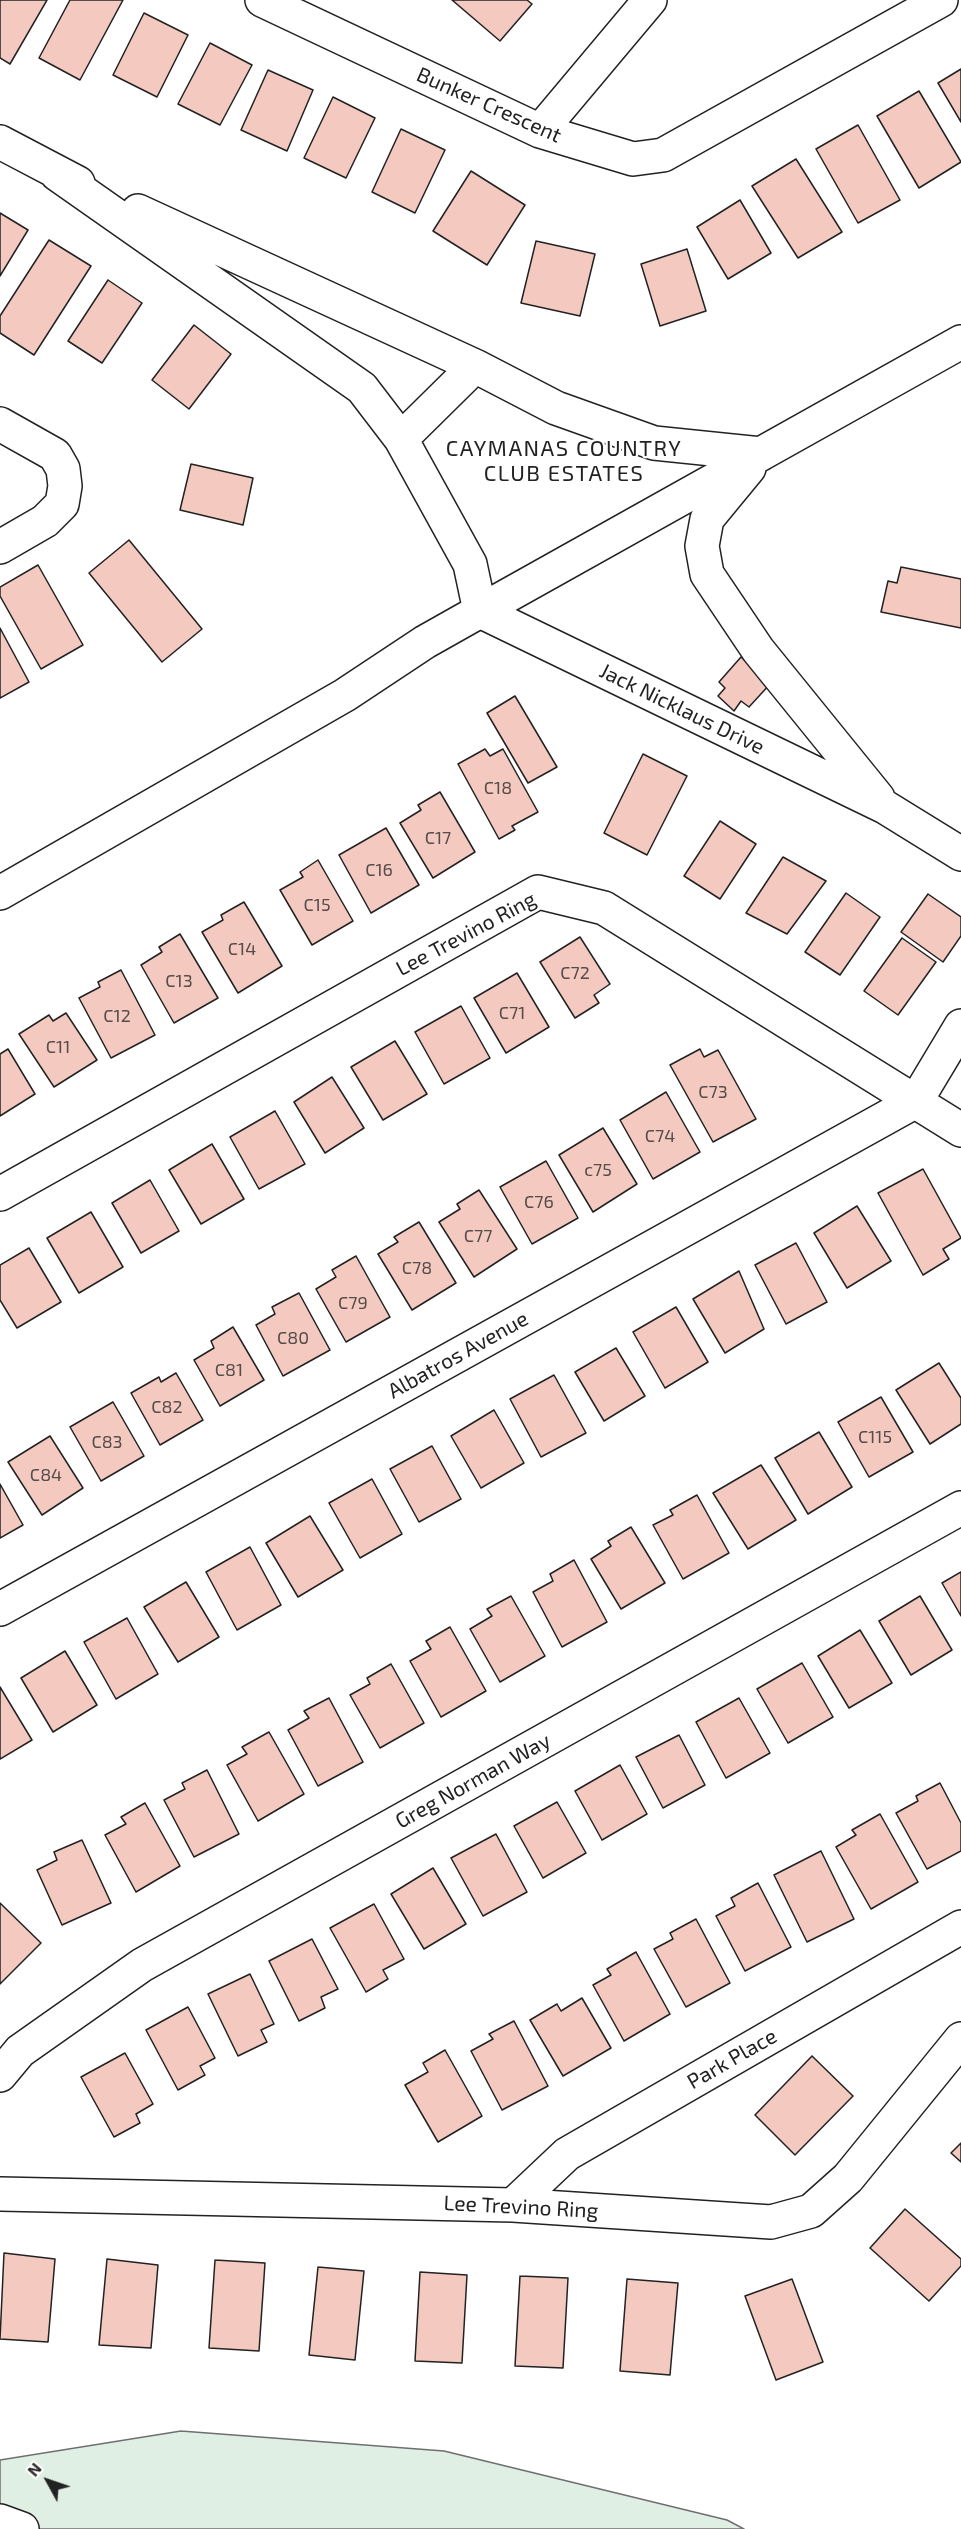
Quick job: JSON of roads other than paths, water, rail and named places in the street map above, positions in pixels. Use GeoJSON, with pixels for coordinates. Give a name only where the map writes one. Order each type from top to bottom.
{"type":"FeatureCollection","features":[{"type":"Feature","properties":{"kind":"main road","name":"Bunker Crescent"},"geometry":{"type":"LineString","coordinates":[[262,0],[540,131],[633,159],[663,155],[941,0]]}},
{"type":"Feature","properties":{"kind":"main road"},"geometry":{"type":"LineString","coordinates":[[540,131],[650,0]]}},
{"type":"Feature","properties":{"kind":"main road"},"geometry":{"type":"LineString","coordinates":[[0,142],[57,174],[476,366],[556,408],[654,442],[761,454]]}},
{"type":"Feature","properties":{"kind":"main road"},"geometry":{"type":"LineString","coordinates":[[57,174],[362,388],[401,439],[470,564],[480,611]]}},
{"type":"Feature","properties":{"kind":"main road"},"geometry":{"type":"LineString","coordinates":[[0,893],[345,695],[425,642],[961,342]]}},
{"type":"Feature","properties":{"kind":"main road"},"geometry":{"type":"LineString","coordinates":[[401,439],[476,366]]}},
{"type":"Feature","properties":{"kind":"main road"},"geometry":{"type":"LineString","coordinates":[[0,424],[55,454],[63,469],[65,486],[62,504],[45,521],[0,547]]}},
{"type":"Feature","properties":{"kind":"main road","name":"Jack Nicklaus Drive"},"geometry":{"type":"LineString","coordinates":[[761,454],[707,519],[702,546],[707,574],[758,650],[885,807]]}},
{"type":"Feature","properties":{"kind":"main road","name":"Jack Nicklaus Drive"},"geometry":{"type":"LineString","coordinates":[[480,611],[885,807],[961,854]]}},
{"type":"Feature","properties":{"kind":"main road","name":"Lee Trevino Ring"},"geometry":{"type":"LineString","coordinates":[[0,1194],[538,892],[604,908],[961,1130]]}},
{"type":"Feature","properties":{"kind":"main road"},"geometry":{"type":"LineString","coordinates":[[916,1101],[961,1026]]}},
{"type":"Feature","properties":{"kind":"main road","name":"Albatros Avenue"},"geometry":{"type":"LineString","coordinates":[[0,1609],[916,1101]]}},
{"type":"Feature","properties":{"kind":"main road","name":"Greg Norman Way"},"geometry":{"type":"LineString","coordinates":[[0,2075],[20,2051],[142,1965],[961,1508]]}},
{"type":"Feature","properties":{"kind":"main road","name":"Park Place"},"geometry":{"type":"LineString","coordinates":[[513,2205],[567,2154],[961,1927]]}},
{"type":"Feature","properties":{"kind":"main road","name":"Lee Trevino Ring"},"geometry":{"type":"LineString","coordinates":[[0,2194],[513,2205],[771,2222],[811,2211],[848,2178],[961,2038]]}},
{"type":"Feature","properties":{"kind":"main road"},"geometry":{"type":"LineString","coordinates":[[0,2521],[22,2529]]}},
{"type":"Feature","properties":{"kind":"district","name":"CAYMANAS COUNTRY CLUB ESTATES"},"geometry":{"type":"Point","coordinates":[564,462]}}]}
